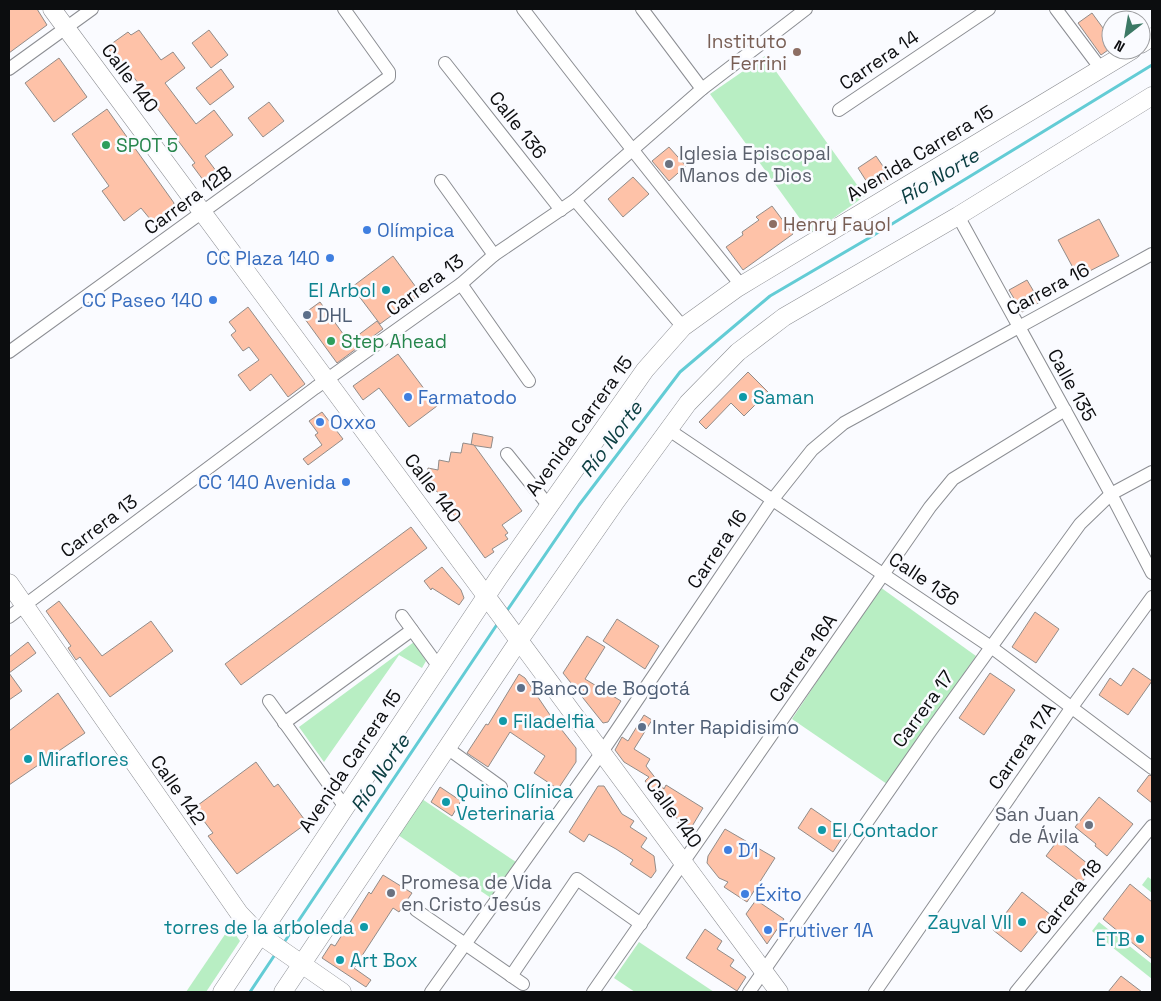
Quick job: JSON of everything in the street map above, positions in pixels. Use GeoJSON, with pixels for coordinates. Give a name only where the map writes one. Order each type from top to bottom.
{"type":"FeatureCollection","features":[{"type":"Feature","properties":{"kind":"main road","name":"Calle 140"},"geometry":{"type":"LineString","coordinates":[[52,9],[488,599],[518,636],[779,992]]}},
{"type":"Feature","properties":{"kind":"main road","name":"Avenida Carrera 15"},"geometry":{"type":"LineString","coordinates":[[222,992],[263,937],[345,807],[439,667],[488,599],[548,505],[645,370],[683,327],[741,285],[1116,60]]}},
{"type":"Feature","properties":{"kind":"main road"},"geometry":{"type":"LineString","coordinates":[[283,992],[299,963],[447,748],[518,636],[669,430],[708,381],[765,330],[958,216],[1152,96]]}},
{"type":"Feature","properties":{"kind":"main road","name":"Calle 142"},"geometry":{"type":"LineString","coordinates":[[9,583],[228,898],[263,937],[342,992]]}},
{"type":"Feature","properties":{"kind":"street"},"geometry":{"type":"LineString","coordinates":[[9,69],[92,9]]}},
{"type":"Feature","properties":{"kind":"street","name":"Carrera 12B"},"geometry":{"type":"LineString","coordinates":[[9,352],[389,77],[389,72],[344,9]]}},
{"type":"Feature","properties":{"kind":"street"},"geometry":{"type":"LineString","coordinates":[[523,9],[633,152],[741,285]]}},
{"type":"Feature","properties":{"kind":"street","name":"Carrera 13"},"geometry":{"type":"LineString","coordinates":[[9,617],[327,380],[461,284],[494,255],[575,200],[633,152],[702,89],[806,9]]}},
{"type":"Feature","properties":{"kind":"street","name":"Carrera 14"},"geometry":{"type":"LineString","coordinates":[[839,110],[989,9]]}},
{"type":"Feature","properties":{"kind":"street"},"geometry":{"type":"LineString","coordinates":[[1056,9],[1101,69]]}},
{"type":"Feature","properties":{"kind":"street"},"geometry":{"type":"LineString","coordinates":[[647,10],[702,89]]}},
{"type":"Feature","properties":{"kind":"street","name":"Calle 136"},"geometry":{"type":"LineString","coordinates":[[445,63],[561,210]]}},
{"type":"Feature","properties":{"kind":"street"},"geometry":{"type":"LineString","coordinates":[[441,181],[494,255]]}},
{"type":"Feature","properties":{"kind":"street"},"geometry":{"type":"LineString","coordinates":[[575,200],[683,327]]}},
{"type":"Feature","properties":{"kind":"street","name":"Calle 135"},"geometry":{"type":"LineString","coordinates":[[958,216],[1112,494],[1152,573]]}},
{"type":"Feature","properties":{"kind":"street","name":"Carrera 16"},"geometry":{"type":"LineString","coordinates":[[432,992],[602,752],[773,500],[812,450],[844,424],[1018,326],[1152,254]]}},
{"type":"Feature","properties":{"kind":"street"},"geometry":{"type":"LineString","coordinates":[[461,284],[529,381]]}},
{"type":"Feature","properties":{"kind":"street","name":"Carrera 16A"},"geometry":{"type":"LineString","coordinates":[[593,992],[930,507],[953,479],[1065,410]]}},
{"type":"Feature","properties":{"kind":"street","name":"Calle 136"},"geometry":{"type":"LineString","coordinates":[[669,430],[992,648],[1152,768]]}},
{"type":"Feature","properties":{"kind":"street"},"geometry":{"type":"LineString","coordinates":[[507,454],[548,505]]}},
{"type":"Feature","properties":{"kind":"street","name":"Carrera 17"},"geometry":{"type":"LineString","coordinates":[[749,992],[929,733],[1080,524],[1112,494],[1152,472]]}},
{"type":"Feature","properties":{"kind":"street","name":"Carrera 17A"},"geometry":{"type":"LineString","coordinates":[[875,992],[1072,707],[1152,597]]}},
{"type":"Feature","properties":{"kind":"street"},"geometry":{"type":"LineString","coordinates":[[402,616],[439,667]]}},
{"type":"Feature","properties":{"kind":"street"},"geometry":{"type":"LineString","coordinates":[[284,723],[412,630]]}},
{"type":"Feature","properties":{"kind":"street"},"geometry":{"type":"LineString","coordinates":[[269,702],[345,807]]}},
{"type":"Feature","properties":{"kind":"street"},"geometry":{"type":"LineString","coordinates":[[447,748],[501,787]]}},
{"type":"Feature","properties":{"kind":"street","name":"Carrera 18"},"geometry":{"type":"LineString","coordinates":[[1016,992],[1152,826]]}},
{"type":"Feature","properties":{"kind":"street"},"geometry":{"type":"LineString","coordinates":[[511,976],[577,880],[641,924]]}},
{"type":"Feature","properties":{"kind":"street"},"geometry":{"type":"LineString","coordinates":[[416,910],[523,984]]}},
{"type":"Feature","properties":{"kind":"green space"},"geometry":{"type":"Polygon","coordinates":[[[765,56],[865,196],[811,234],[710,94],[765,56]]]}},
{"type":"Feature","properties":{"kind":"green space"},"geometry":{"type":"Polygon","coordinates":[[[880,587],[976,656],[887,784],[792,719],[880,587]]]}},
{"type":"Feature","properties":{"kind":"green space"},"geometry":{"type":"Polygon","coordinates":[[[414,642],[426,661],[422,668],[399,655],[324,762],[299,727],[414,642]]]}},
{"type":"Feature","properties":{"kind":"green space"},"geometry":{"type":"Polygon","coordinates":[[[422,799],[516,862],[491,898],[398,835],[422,799]]]}},
{"type":"Feature","properties":{"kind":"green space"},"geometry":{"type":"Polygon","coordinates":[[[1148,877],[1152,880],[1152,893],[1142,885],[1148,877]]]}},
{"type":"Feature","properties":{"kind":"green space"},"geometry":{"type":"Polygon","coordinates":[[[1099,922],[1152,964],[1152,979],[1092,931],[1099,922]]]}},
{"type":"Feature","properties":{"kind":"green space"},"geometry":{"type":"Polygon","coordinates":[[[230,927],[240,941],[206,992],[186,992],[230,927]]]}},
{"type":"Feature","properties":{"kind":"green space"},"geometry":{"type":"Polygon","coordinates":[[[639,942],[714,992],[635,992],[614,978],[639,942]]]}},
{"type":"Feature","properties":{"kind":"building"},"geometry":{"type":"Polygon","coordinates":[[[9,9],[37,9],[47,25],[9,53],[9,9]]]}},
{"type":"Feature","properties":{"kind":"building"},"geometry":{"type":"Polygon","coordinates":[[[1092,13],[1101,25],[1101,55],[1078,23],[1092,13]]]}},
{"type":"Feature","properties":{"kind":"building"},"geometry":{"type":"Polygon","coordinates":[[[139,30],[161,60],[173,52],[185,68],[165,83],[196,124],[214,110],[233,135],[205,156],[225,183],[212,192],[192,165],[195,163],[176,138],[178,136],[126,67],[123,69],[107,47],[128,32],[131,35],[139,30]]]}},
{"type":"Feature","properties":{"kind":"building"},"geometry":{"type":"Polygon","coordinates":[[[209,30],[228,55],[211,68],[192,43],[209,30]]]}},
{"type":"Feature","properties":{"kind":"building"},"geometry":{"type":"Polygon","coordinates":[[[59,58],[87,97],[54,122],[25,83],[59,58]]]}},
{"type":"Feature","properties":{"kind":"building"},"geometry":{"type":"Polygon","coordinates":[[[221,69],[234,87],[210,105],[196,88],[221,69]]]}},
{"type":"Feature","properties":{"kind":"building"},"geometry":{"type":"Polygon","coordinates":[[[269,102],[284,121],[263,137],[248,118],[269,102]]]}},
{"type":"Feature","properties":{"kind":"building"},"geometry":{"type":"Polygon","coordinates":[[[107,109],[174,203],[172,212],[155,225],[141,208],[124,221],[102,191],[109,186],[72,134],[107,109]]]}},
{"type":"Feature","properties":{"kind":"building","name":"Iglesia Episcopal Manos de Dios"},"geometry":{"type":"Polygon","coordinates":[[[669,147],[686,166],[669,181],[652,161],[669,147]]]}},
{"type":"Feature","properties":{"kind":"building"},"geometry":{"type":"Polygon","coordinates":[[[876,156],[891,178],[872,190],[858,168],[876,156]]]}},
{"type":"Feature","properties":{"kind":"building"},"geometry":{"type":"Polygon","coordinates":[[[633,177],[649,194],[623,217],[608,199],[633,177]]]}},
{"type":"Feature","properties":{"kind":"building"},"geometry":{"type":"Polygon","coordinates":[[[772,206],[793,234],[743,270],[726,247],[759,220],[756,217],[772,206]]]}},
{"type":"Feature","properties":{"kind":"building"},"geometry":{"type":"Polygon","coordinates":[[[1099,219],[1119,256],[1078,277],[1058,240],[1099,219]]]}},
{"type":"Feature","properties":{"kind":"building","name":"El Arbol"},"geometry":{"type":"Polygon","coordinates":[[[393,256],[421,294],[380,324],[352,287],[393,256]]]}},
{"type":"Feature","properties":{"kind":"building"},"geometry":{"type":"Polygon","coordinates":[[[1027,280],[1040,302],[1022,312],[1009,290],[1027,280]]]}},
{"type":"Feature","properties":{"kind":"building"},"geometry":{"type":"Polygon","coordinates":[[[320,302],[349,342],[377,321],[383,329],[337,363],[302,315],[320,302]]]}},
{"type":"Feature","properties":{"kind":"building"},"geometry":{"type":"Polygon","coordinates":[[[248,307],[305,384],[288,397],[271,374],[250,391],[238,375],[259,360],[249,347],[243,351],[231,335],[236,331],[229,322],[248,307]]]}},
{"type":"Feature","properties":{"kind":"building","name":"Farmatodo"},"geometry":{"type":"Polygon","coordinates":[[[398,354],[437,406],[409,427],[379,388],[363,400],[353,386],[398,354]]]}},
{"type":"Feature","properties":{"kind":"building","name":"Saman"},"geometry":{"type":"Polygon","coordinates":[[[748,372],[768,392],[744,416],[731,403],[706,429],[699,422],[748,372]]]}},
{"type":"Feature","properties":{"kind":"building"},"geometry":{"type":"Polygon","coordinates":[[[322,412],[343,439],[308,465],[303,459],[322,445],[315,435],[318,433],[309,421],[322,412]]]}},
{"type":"Feature","properties":{"kind":"building"},"geometry":{"type":"Polygon","coordinates":[[[473,433],[493,437],[491,448],[471,445],[473,433]]]}},
{"type":"Feature","properties":{"kind":"building"},"geometry":{"type":"Polygon","coordinates":[[[463,443],[474,445],[522,511],[502,525],[508,533],[505,535],[508,539],[492,549],[494,552],[485,558],[430,482],[426,481],[428,468],[438,470],[439,460],[449,462],[451,452],[461,453],[463,443]]]}},
{"type":"Feature","properties":{"kind":"building"},"geometry":{"type":"Polygon","coordinates":[[[411,527],[427,548],[241,685],[225,664],[411,527]]]}},
{"type":"Feature","properties":{"kind":"building"},"geometry":{"type":"Polygon","coordinates":[[[442,567],[461,590],[464,598],[459,605],[432,588],[431,590],[424,581],[442,567]]]}},
{"type":"Feature","properties":{"kind":"building"},"geometry":{"type":"Polygon","coordinates":[[[59,601],[102,656],[151,621],[173,651],[110,697],[80,657],[76,660],[68,648],[71,646],[46,611],[59,601]]]}},
{"type":"Feature","properties":{"kind":"building"},"geometry":{"type":"Polygon","coordinates":[[[1035,612],[1059,629],[1036,663],[1012,647],[1035,612]]]}},
{"type":"Feature","properties":{"kind":"building"},"geometry":{"type":"Polygon","coordinates":[[[617,619],[659,646],[645,669],[603,641],[617,619]]]}},
{"type":"Feature","properties":{"kind":"building"},"geometry":{"type":"Polygon","coordinates":[[[587,636],[605,647],[585,679],[621,701],[608,722],[603,723],[563,673],[587,636]]]}},
{"type":"Feature","properties":{"kind":"building"},"geometry":{"type":"Polygon","coordinates":[[[28,642],[36,653],[9,673],[9,657],[28,642]]]}},
{"type":"Feature","properties":{"kind":"building"},"geometry":{"type":"Polygon","coordinates":[[[1133,668],[1152,681],[1128,715],[1099,695],[1110,678],[1121,686],[1133,668]]]}},
{"type":"Feature","properties":{"kind":"building"},"geometry":{"type":"Polygon","coordinates":[[[9,673],[22,691],[9,700],[9,673]]]}},
{"type":"Feature","properties":{"kind":"building"},"geometry":{"type":"Polygon","coordinates":[[[990,673],[1015,690],[984,735],[959,718],[990,673]]]}},
{"type":"Feature","properties":{"kind":"building"},"geometry":{"type":"Polygon","coordinates":[[[519,674],[525,678],[550,715],[576,748],[576,762],[558,789],[534,773],[545,756],[510,732],[488,767],[467,753],[486,724],[488,725],[519,674]]]}},
{"type":"Feature","properties":{"kind":"building","name":"Miraflores"},"geometry":{"type":"Polygon","coordinates":[[[58,693],[85,733],[9,785],[9,731],[58,693]]]}},
{"type":"Feature","properties":{"kind":"building"},"geometry":{"type":"Polygon","coordinates":[[[644,715],[652,720],[634,749],[650,759],[646,766],[664,789],[666,785],[703,808],[688,833],[680,828],[682,825],[678,823],[680,820],[673,816],[675,813],[665,806],[645,781],[649,777],[624,762],[615,750],[622,737],[628,741],[644,715]]]}},
{"type":"Feature","properties":{"kind":"building"},"geometry":{"type":"Polygon","coordinates":[[[256,762],[274,787],[278,784],[307,823],[237,874],[208,836],[213,833],[194,808],[256,762]]]}},
{"type":"Feature","properties":{"kind":"building"},"geometry":{"type":"Polygon","coordinates":[[[1149,775],[1152,776],[1152,803],[1137,791],[1149,775]]]}},
{"type":"Feature","properties":{"kind":"building"},"geometry":{"type":"Polygon","coordinates":[[[598,786],[604,786],[622,814],[634,821],[630,827],[647,838],[641,847],[654,856],[656,871],[651,878],[630,864],[633,860],[616,849],[589,834],[584,842],[569,832],[598,786]]]}},
{"type":"Feature","properties":{"kind":"building","name":"Quino Clínica Veterinaria"},"geometry":{"type":"Polygon","coordinates":[[[440,787],[461,801],[452,816],[431,802],[440,787]]]}},
{"type":"Feature","properties":{"kind":"building","name":"San Juan de Ávila"},"geometry":{"type":"Polygon","coordinates":[[[1099,797],[1133,824],[1107,856],[1095,846],[1096,844],[1075,827],[1099,797]]]}},
{"type":"Feature","properties":{"kind":"building","name":"El Contador"},"geometry":{"type":"Polygon","coordinates":[[[811,808],[846,832],[833,852],[798,828],[811,808]]]}},
{"type":"Feature","properties":{"kind":"building"},"geometry":{"type":"Polygon","coordinates":[[[725,829],[775,858],[747,902],[724,887],[728,882],[719,878],[707,863],[708,856],[725,829]]]}},
{"type":"Feature","properties":{"kind":"building"},"geometry":{"type":"Polygon","coordinates":[[[1058,840],[1093,868],[1081,883],[1046,856],[1058,840]]]}},
{"type":"Feature","properties":{"kind":"building"},"geometry":{"type":"Polygon","coordinates":[[[383,875],[412,893],[399,912],[393,908],[354,968],[371,980],[366,987],[322,958],[331,944],[335,946],[369,892],[371,894],[383,875]]]}},
{"type":"Feature","properties":{"kind":"building","name":"ETB"},"geometry":{"type":"Polygon","coordinates":[[[1130,884],[1152,902],[1152,959],[1103,919],[1130,884]]]}},
{"type":"Feature","properties":{"kind":"building","name":"Zayval VII"},"geometry":{"type":"Polygon","coordinates":[[[1022,892],[1051,915],[1021,952],[993,930],[1022,892]]]}},
{"type":"Feature","properties":{"kind":"building"},"geometry":{"type":"Polygon","coordinates":[[[756,900],[784,919],[767,944],[746,914],[756,900]]]}},
{"type":"Feature","properties":{"kind":"building"},"geometry":{"type":"Polygon","coordinates":[[[705,929],[722,941],[717,949],[734,960],[730,966],[746,977],[737,991],[686,958],[705,929]]]}},
{"type":"Feature","properties":{"kind":"building"},"geometry":{"type":"Polygon","coordinates":[[[1121,976],[1142,992],[1108,992],[1121,976]]]}},
{"type":"Feature","properties":{"kind":"waterway","name":"Río Norte"},"geometry":{"type":"LineString","coordinates":[[506,612],[579,505],[680,372],[770,296],[869,238],[1152,65]]}},
{"type":"Feature","properties":{"kind":"waterway","name":"Río Norte"},"geometry":{"type":"LineString","coordinates":[[283,944],[498,623]]}},
{"type":"Feature","properties":{"kind":"waterway","name":"Río Norte"},"geometry":{"type":"LineString","coordinates":[[250,992],[276,953]]}},
{"type":"Feature","properties":{"kind":"place","name":"Instituto Ferrini"},"geometry":{"type":"Point","coordinates":[797,52]}},
{"type":"Feature","properties":{"kind":"place","name":"SPOT 5"},"geometry":{"type":"Point","coordinates":[106,145]}},
{"type":"Feature","properties":{"kind":"place","name":"Iglesia Episcopal Manos de Dios"},"geometry":{"type":"Point","coordinates":[669,164]}},
{"type":"Feature","properties":{"kind":"place","name":"Henry Fayol"},"geometry":{"type":"Point","coordinates":[773,224]}},
{"type":"Feature","properties":{"kind":"place","name":"Olímpica"},"geometry":{"type":"Point","coordinates":[367,230]}},
{"type":"Feature","properties":{"kind":"place","name":"CC Plaza 140"},"geometry":{"type":"Point","coordinates":[330,258]}},
{"type":"Feature","properties":{"kind":"place","name":"El Arbol"},"geometry":{"type":"Point","coordinates":[386,290]}},
{"type":"Feature","properties":{"kind":"place","name":"CC Paseo 140"},"geometry":{"type":"Point","coordinates":[213,300]}},
{"type":"Feature","properties":{"kind":"place","name":"DHL"},"geometry":{"type":"Point","coordinates":[307,315]}},
{"type":"Feature","properties":{"kind":"place","name":"Step Ahead"},"geometry":{"type":"Point","coordinates":[331,341]}},
{"type":"Feature","properties":{"kind":"place","name":"Farmatodo"},"geometry":{"type":"Point","coordinates":[408,397]}},
{"type":"Feature","properties":{"kind":"place","name":"Saman"},"geometry":{"type":"Point","coordinates":[743,397]}},
{"type":"Feature","properties":{"kind":"place","name":"Oxxo"},"geometry":{"type":"Point","coordinates":[320,422]}},
{"type":"Feature","properties":{"kind":"place","name":"CC 140 Avenida"},"geometry":{"type":"Point","coordinates":[346,482]}},
{"type":"Feature","properties":{"kind":"place","name":"Banco de Bogotá"},"geometry":{"type":"Point","coordinates":[521,688]}},
{"type":"Feature","properties":{"kind":"place","name":"Filadelfia"},"geometry":{"type":"Point","coordinates":[503,721]}},
{"type":"Feature","properties":{"kind":"place","name":"Inter Rapidisimo"},"geometry":{"type":"Point","coordinates":[642,727]}},
{"type":"Feature","properties":{"kind":"place","name":"Miraflores"},"geometry":{"type":"Point","coordinates":[28,759]}},
{"type":"Feature","properties":{"kind":"place","name":"Quino Clínica Veterinaria"},"geometry":{"type":"Point","coordinates":[446,802]}},
{"type":"Feature","properties":{"kind":"place","name":"San Juan de Ávila"},"geometry":{"type":"Point","coordinates":[1089,825]}},
{"type":"Feature","properties":{"kind":"place","name":"El Contador"},"geometry":{"type":"Point","coordinates":[822,830]}},
{"type":"Feature","properties":{"kind":"place","name":"D1"},"geometry":{"type":"Point","coordinates":[728,850]}},
{"type":"Feature","properties":{"kind":"place","name":"Promesa de Vida en Cristo Jesús"},"geometry":{"type":"Point","coordinates":[391,893]}},
{"type":"Feature","properties":{"kind":"place","name":"Éxito"},"geometry":{"type":"Point","coordinates":[745,894]}},
{"type":"Feature","properties":{"kind":"place","name":"Zayval VII"},"geometry":{"type":"Point","coordinates":[1022,922]}},
{"type":"Feature","properties":{"kind":"place","name":"torres de la arboleda"},"geometry":{"type":"Point","coordinates":[364,927]}},
{"type":"Feature","properties":{"kind":"place","name":"Frutiver 1A"},"geometry":{"type":"Point","coordinates":[768,930]}},
{"type":"Feature","properties":{"kind":"place","name":"ETB"},"geometry":{"type":"Point","coordinates":[1140,939]}},
{"type":"Feature","properties":{"kind":"place","name":"Art Box"},"geometry":{"type":"Point","coordinates":[340,960]}}]}
